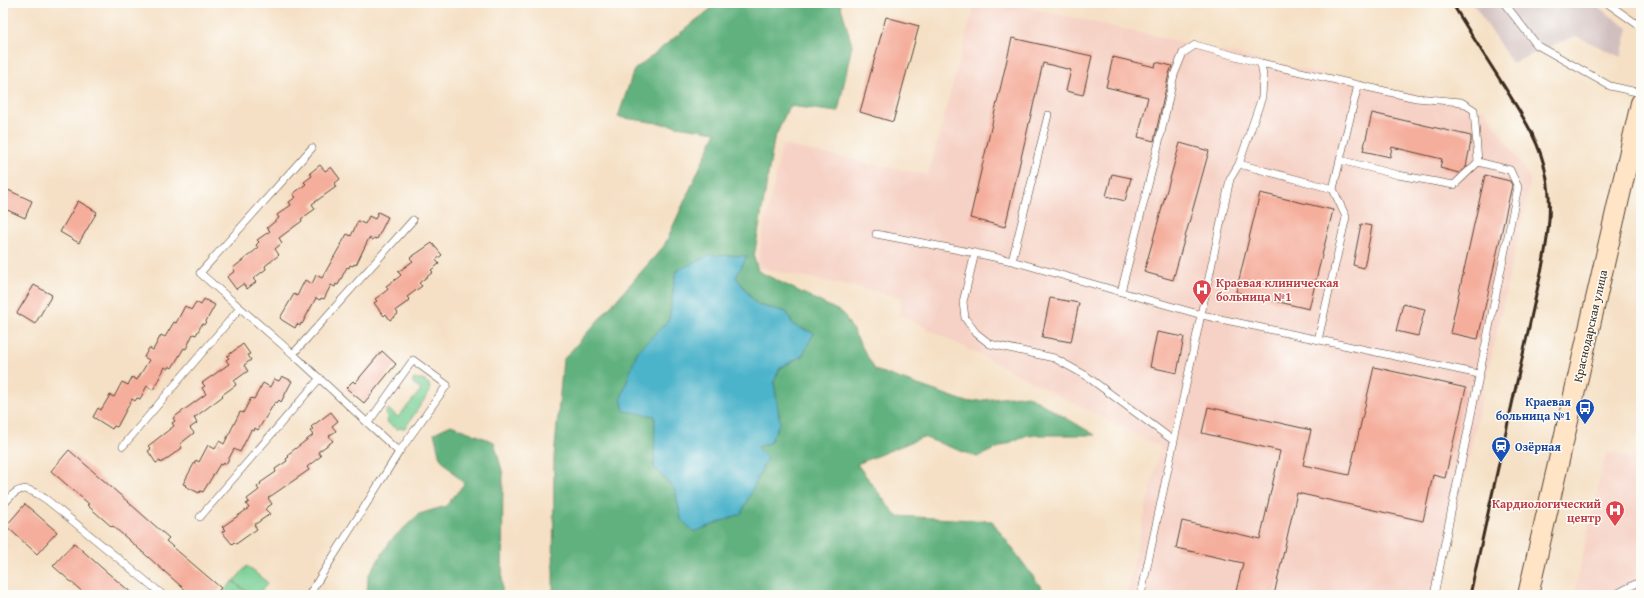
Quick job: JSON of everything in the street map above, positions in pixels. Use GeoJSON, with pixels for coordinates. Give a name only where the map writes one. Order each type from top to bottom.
{"type":"FeatureCollection","features":[{"type":"Feature","properties":{"kind":"main road","name":"Краснодарская улица"},"geometry":{"type":"LineString","coordinates":[[1528,595],[1633,149],[1641,103]]}},
{"type":"Feature","properties":{"kind":"lane"},"geometry":{"type":"LineString","coordinates":[[1504,3],[1538,45],[1610,86],[1641,93]]}},
{"type":"Feature","properties":{"kind":"lane"},"geometry":{"type":"LineString","coordinates":[[1607,3],[1641,28]]}},
{"type":"Feature","properties":{"kind":"lane"},"geometry":{"type":"LineString","coordinates":[[1121,292],[1158,146],[1174,75],[1183,53],[1195,45],[1261,63],[1416,98],[1461,102],[1474,110],[1478,162]]}},
{"type":"Feature","properties":{"kind":"lane"},"geometry":{"type":"LineString","coordinates":[[1141,595],[1230,179],[1239,164],[1262,96],[1263,76],[1261,63]]}},
{"type":"Feature","properties":{"kind":"lane"},"geometry":{"type":"LineString","coordinates":[[1318,340],[1346,216],[1333,189],[1358,85]]}},
{"type":"Feature","properties":{"kind":"lane"},"geometry":{"type":"LineString","coordinates":[[1012,261],[1048,115]]}},
{"type":"Feature","properties":{"kind":"lane"},"geometry":{"type":"LineString","coordinates":[[312,148],[200,273],[320,378],[398,452]]}},
{"type":"Feature","properties":{"kind":"lane"},"geometry":{"type":"LineString","coordinates":[[1340,160],[1398,175],[1454,185],[1478,162]]}},
{"type":"Feature","properties":{"kind":"lane"},"geometry":{"type":"LineString","coordinates":[[1434,595],[1518,187],[1510,170],[1478,162]]}},
{"type":"Feature","properties":{"kind":"lane"},"geometry":{"type":"LineString","coordinates":[[1239,164],[1333,189]]}},
{"type":"Feature","properties":{"kind":"lane"},"geometry":{"type":"LineString","coordinates":[[293,354],[413,220]]}},
{"type":"Feature","properties":{"kind":"lane"},"geometry":{"type":"LineString","coordinates":[[876,234],[1012,261],[1202,315],[1479,374]]}},
{"type":"Feature","properties":{"kind":"lane"},"geometry":{"type":"LineString","coordinates":[[975,253],[963,302],[965,318],[976,333],[990,344],[1054,358],[1086,375],[1174,441]]}},
{"type":"Feature","properties":{"kind":"lane"},"geometry":{"type":"LineString","coordinates":[[123,446],[240,308]]}},
{"type":"Feature","properties":{"kind":"lane"},"geometry":{"type":"LineString","coordinates":[[309,595],[398,452],[447,384],[413,360],[368,423]]}},
{"type":"Feature","properties":{"kind":"lane"},"geometry":{"type":"LineString","coordinates":[[200,517],[320,378]]}},
{"type":"Feature","properties":{"kind":"lane"},"geometry":{"type":"LineString","coordinates":[[3,505],[12,494],[20,489],[33,490],[163,595]]}},
{"type":"Feature","properties":{"kind":"lane"},"geometry":{"type":"LineString","coordinates":[[1618,595],[1618,593],[1641,581]]}},
{"type":"Feature","properties":{"kind":"shaded area","name":"Краевая клиническая больница №1"},"geometry":{"type":"Polygon","coordinates":[[[975,3],[1007,3],[1485,110],[1531,179],[1438,595],[1126,595],[1160,447],[899,314],[902,297],[756,267],[782,145],[928,175],[975,3]]]}},
{"type":"Feature","properties":{"kind":"shaded area"},"geometry":{"type":"Polygon","coordinates":[[[1473,3],[1592,3],[1628,28],[1621,57],[1576,36],[1512,63],[1473,3]]]}},
{"type":"Feature","properties":{"kind":"shaded area","name":"Кардиологический центр"},"geometry":{"type":"Polygon","coordinates":[[[1606,452],[1641,460],[1641,595],[1574,595],[1606,452]]]}},
{"type":"Feature","properties":{"kind":"green space"},"geometry":{"type":"Polygon","coordinates":[[[718,3],[840,3],[852,45],[838,112],[789,106],[774,140],[754,257],[758,271],[843,313],[875,370],[967,402],[1027,395],[1095,435],[1027,435],[977,457],[923,437],[857,464],[896,516],[992,521],[1043,590],[1044,595],[553,595],[554,458],[563,360],[664,246],[716,132],[618,117],[634,70],[718,3]],[[747,256],[676,271],[669,320],[637,352],[655,416],[654,467],[675,490],[681,519],[757,447],[780,422],[773,382],[780,368],[802,356],[814,333],[792,325],[787,312],[757,305],[736,277],[747,256]]]}},
{"type":"Feature","properties":{"kind":"green space"},"geometry":{"type":"Polygon","coordinates":[[[414,379],[421,379],[429,384],[430,391],[405,428],[396,429],[387,422],[386,412],[388,409],[398,417],[421,390],[412,382],[414,379]]]}},
{"type":"Feature","properties":{"kind":"green space"},"geometry":{"type":"Polygon","coordinates":[[[451,425],[494,442],[503,474],[502,595],[367,595],[368,576],[391,540],[419,514],[446,506],[464,484],[440,458],[434,433],[451,425]]]}},
{"type":"Feature","properties":{"kind":"green space"},"geometry":{"type":"Polygon","coordinates":[[[247,566],[268,583],[258,595],[251,595],[234,581],[247,566]]]}},
{"type":"Feature","properties":{"kind":"green space"},"geometry":{"type":"Polygon","coordinates":[[[233,581],[249,595],[221,595],[233,581]]]}},
{"type":"Feature","properties":{"kind":"water"},"geometry":{"type":"Polygon","coordinates":[[[709,255],[747,256],[736,277],[757,305],[787,312],[793,325],[814,333],[802,356],[780,368],[774,382],[780,422],[770,443],[757,447],[767,458],[741,514],[694,532],[681,519],[675,490],[654,467],[655,416],[624,411],[621,398],[637,352],[669,320],[676,271],[709,255]]]}},
{"type":"Feature","properties":{"kind":"building"},"geometry":{"type":"Polygon","coordinates":[[[886,17],[919,26],[893,122],[860,112],[886,17]]]}},
{"type":"Feature","properties":{"kind":"building"},"geometry":{"type":"Polygon","coordinates":[[[1012,38],[1092,56],[1083,95],[1066,91],[1071,70],[1043,63],[1005,227],[970,218],[1012,38]]]}},
{"type":"Feature","properties":{"kind":"building"},"geometry":{"type":"Polygon","coordinates":[[[1113,57],[1155,67],[1156,62],[1172,66],[1154,141],[1138,137],[1148,97],[1106,87],[1113,57]]]}},
{"type":"Feature","properties":{"kind":"building"},"geometry":{"type":"Polygon","coordinates":[[[1372,113],[1471,136],[1466,167],[1459,173],[1440,168],[1442,159],[1392,147],[1390,157],[1363,151],[1372,113]]]}},
{"type":"Feature","properties":{"kind":"building"},"geometry":{"type":"Polygon","coordinates":[[[1180,143],[1209,151],[1173,280],[1144,272],[1180,143]]]}},
{"type":"Feature","properties":{"kind":"building"},"geometry":{"type":"Polygon","coordinates":[[[320,165],[325,171],[331,167],[340,179],[334,184],[336,187],[312,204],[315,209],[279,238],[282,243],[275,249],[279,255],[265,266],[266,269],[253,279],[256,282],[247,289],[243,284],[236,289],[227,277],[235,271],[233,268],[258,248],[256,245],[259,242],[257,240],[270,231],[267,228],[279,218],[277,215],[291,205],[289,202],[296,197],[293,194],[306,184],[304,182],[312,176],[310,173],[320,165]]]}},
{"type":"Feature","properties":{"kind":"building"},"geometry":{"type":"Polygon","coordinates":[[[1112,174],[1131,178],[1125,201],[1106,196],[1112,174]]]}},
{"type":"Feature","properties":{"kind":"building"},"geometry":{"type":"Polygon","coordinates":[[[1485,175],[1510,181],[1512,185],[1478,339],[1450,333],[1485,175]]]}},
{"type":"Feature","properties":{"kind":"building"},"geometry":{"type":"Polygon","coordinates":[[[8,190],[32,201],[25,218],[3,208],[3,202],[8,190]]]}},
{"type":"Feature","properties":{"kind":"building"},"geometry":{"type":"Polygon","coordinates":[[[1260,193],[1333,210],[1309,309],[1236,292],[1260,193]]]}},
{"type":"Feature","properties":{"kind":"building"},"geometry":{"type":"Polygon","coordinates":[[[78,201],[97,212],[79,243],[60,232],[78,201]]]}},
{"type":"Feature","properties":{"kind":"building"},"geometry":{"type":"Polygon","coordinates":[[[378,212],[388,217],[377,239],[374,238],[373,240],[369,238],[356,265],[350,265],[349,268],[347,267],[338,285],[336,284],[335,287],[331,285],[324,299],[321,298],[320,300],[316,298],[300,326],[297,324],[295,328],[282,320],[280,318],[294,294],[297,296],[305,280],[312,284],[316,275],[322,278],[347,234],[351,236],[358,221],[365,224],[369,216],[375,219],[378,212]]]}},
{"type":"Feature","properties":{"kind":"building"},"geometry":{"type":"Polygon","coordinates":[[[1361,224],[1372,226],[1364,268],[1353,265],[1361,224]]]}},
{"type":"Feature","properties":{"kind":"building"},"geometry":{"type":"Polygon","coordinates":[[[432,243],[442,255],[436,260],[439,264],[431,270],[433,272],[419,283],[422,286],[407,297],[410,300],[396,310],[398,314],[390,320],[386,314],[384,316],[374,303],[377,301],[375,299],[388,289],[386,286],[401,275],[398,272],[413,261],[410,258],[432,243]]]}},
{"type":"Feature","properties":{"kind":"building"},"geometry":{"type":"Polygon","coordinates":[[[34,285],[52,295],[35,324],[17,313],[34,285]]]}},
{"type":"Feature","properties":{"kind":"building"},"geometry":{"type":"Polygon","coordinates":[[[1050,298],[1079,303],[1071,342],[1042,337],[1050,298]]]}},
{"type":"Feature","properties":{"kind":"building"},"geometry":{"type":"Polygon","coordinates":[[[204,299],[215,305],[204,325],[202,324],[196,335],[193,334],[186,349],[184,348],[172,368],[169,366],[168,369],[165,367],[153,390],[147,386],[140,399],[137,398],[135,401],[132,399],[117,427],[114,426],[112,429],[93,417],[98,408],[101,410],[110,395],[114,397],[122,382],[128,385],[132,377],[137,380],[149,360],[144,357],[149,348],[153,350],[161,335],[165,337],[174,322],[176,323],[185,306],[191,310],[196,302],[201,305],[204,299]]]}},
{"type":"Feature","properties":{"kind":"building"},"geometry":{"type":"Polygon","coordinates":[[[1403,304],[1425,309],[1418,336],[1396,331],[1403,304]]]}},
{"type":"Feature","properties":{"kind":"building"},"geometry":{"type":"Polygon","coordinates":[[[1157,332],[1184,337],[1177,373],[1150,367],[1157,332]]]}},
{"type":"Feature","properties":{"kind":"building"},"geometry":{"type":"Polygon","coordinates":[[[243,344],[250,354],[248,355],[251,360],[244,365],[248,371],[234,381],[236,385],[194,418],[197,423],[190,428],[194,433],[180,444],[182,448],[161,463],[160,461],[156,463],[148,451],[151,449],[148,446],[174,426],[172,423],[175,421],[173,418],[206,394],[202,388],[205,386],[202,383],[229,364],[226,360],[229,358],[227,356],[243,344]]]}},
{"type":"Feature","properties":{"kind":"building"},"geometry":{"type":"Polygon","coordinates":[[[382,351],[396,364],[364,403],[346,388],[353,381],[355,383],[382,351]]]}},
{"type":"Feature","properties":{"kind":"building"},"geometry":{"type":"Polygon","coordinates":[[[1374,367],[1466,388],[1445,478],[1433,475],[1423,521],[1297,493],[1274,595],[1235,595],[1243,563],[1176,548],[1182,521],[1260,539],[1280,451],[1202,433],[1208,407],[1311,430],[1303,465],[1349,475],[1374,367]]]}},
{"type":"Feature","properties":{"kind":"building"},"geometry":{"type":"Polygon","coordinates":[[[282,376],[292,381],[281,402],[279,400],[277,403],[275,402],[258,430],[255,428],[254,431],[251,430],[240,452],[234,449],[226,464],[220,464],[203,492],[200,491],[199,493],[185,486],[186,485],[183,484],[196,460],[199,462],[208,445],[215,449],[219,441],[224,444],[240,412],[243,413],[251,398],[254,399],[263,383],[270,387],[274,379],[279,381],[282,376]]]}},
{"type":"Feature","properties":{"kind":"building"},"geometry":{"type":"Polygon","coordinates":[[[331,412],[338,421],[332,426],[336,431],[329,436],[333,441],[318,452],[321,456],[307,467],[309,470],[268,498],[272,504],[265,509],[270,514],[254,525],[257,529],[236,544],[234,542],[232,544],[222,532],[225,530],[222,527],[249,508],[246,504],[249,502],[247,499],[259,490],[257,487],[261,484],[260,483],[276,472],[275,469],[287,461],[286,459],[289,457],[287,455],[313,435],[310,431],[313,429],[311,427],[331,412]]]}},
{"type":"Feature","properties":{"kind":"building"},"geometry":{"type":"Polygon","coordinates":[[[69,450],[169,538],[166,541],[221,588],[214,595],[191,595],[87,505],[89,504],[51,471],[69,450]]]}},
{"type":"Feature","properties":{"kind":"building"},"geometry":{"type":"Polygon","coordinates":[[[25,504],[57,532],[37,554],[6,526],[25,504]]]}},
{"type":"Feature","properties":{"kind":"building"},"geometry":{"type":"Polygon","coordinates":[[[74,543],[134,595],[86,595],[53,566],[74,543]]]}},
{"type":"Feature","properties":{"kind":"railway"},"geometry":{"type":"LineString","coordinates":[[1452,3],[1523,117],[1535,139],[1546,174],[1549,197],[1548,233],[1542,268],[1470,595]]}},
{"type":"Feature","properties":{"kind":"place","name":"Краевая клиническая больница №1"},"geometry":{"type":"Point","coordinates":[1202,306]}},
{"type":"Feature","properties":{"kind":"place","name":"Краевая больница №1"},"geometry":{"type":"Point","coordinates":[1585,425]}},
{"type":"Feature","properties":{"kind":"place","name":"Озёрная"},"geometry":{"type":"Point","coordinates":[1501,463]}},
{"type":"Feature","properties":{"kind":"place","name":"Кардиологический центр"},"geometry":{"type":"Point","coordinates":[1615,527]}}]}
